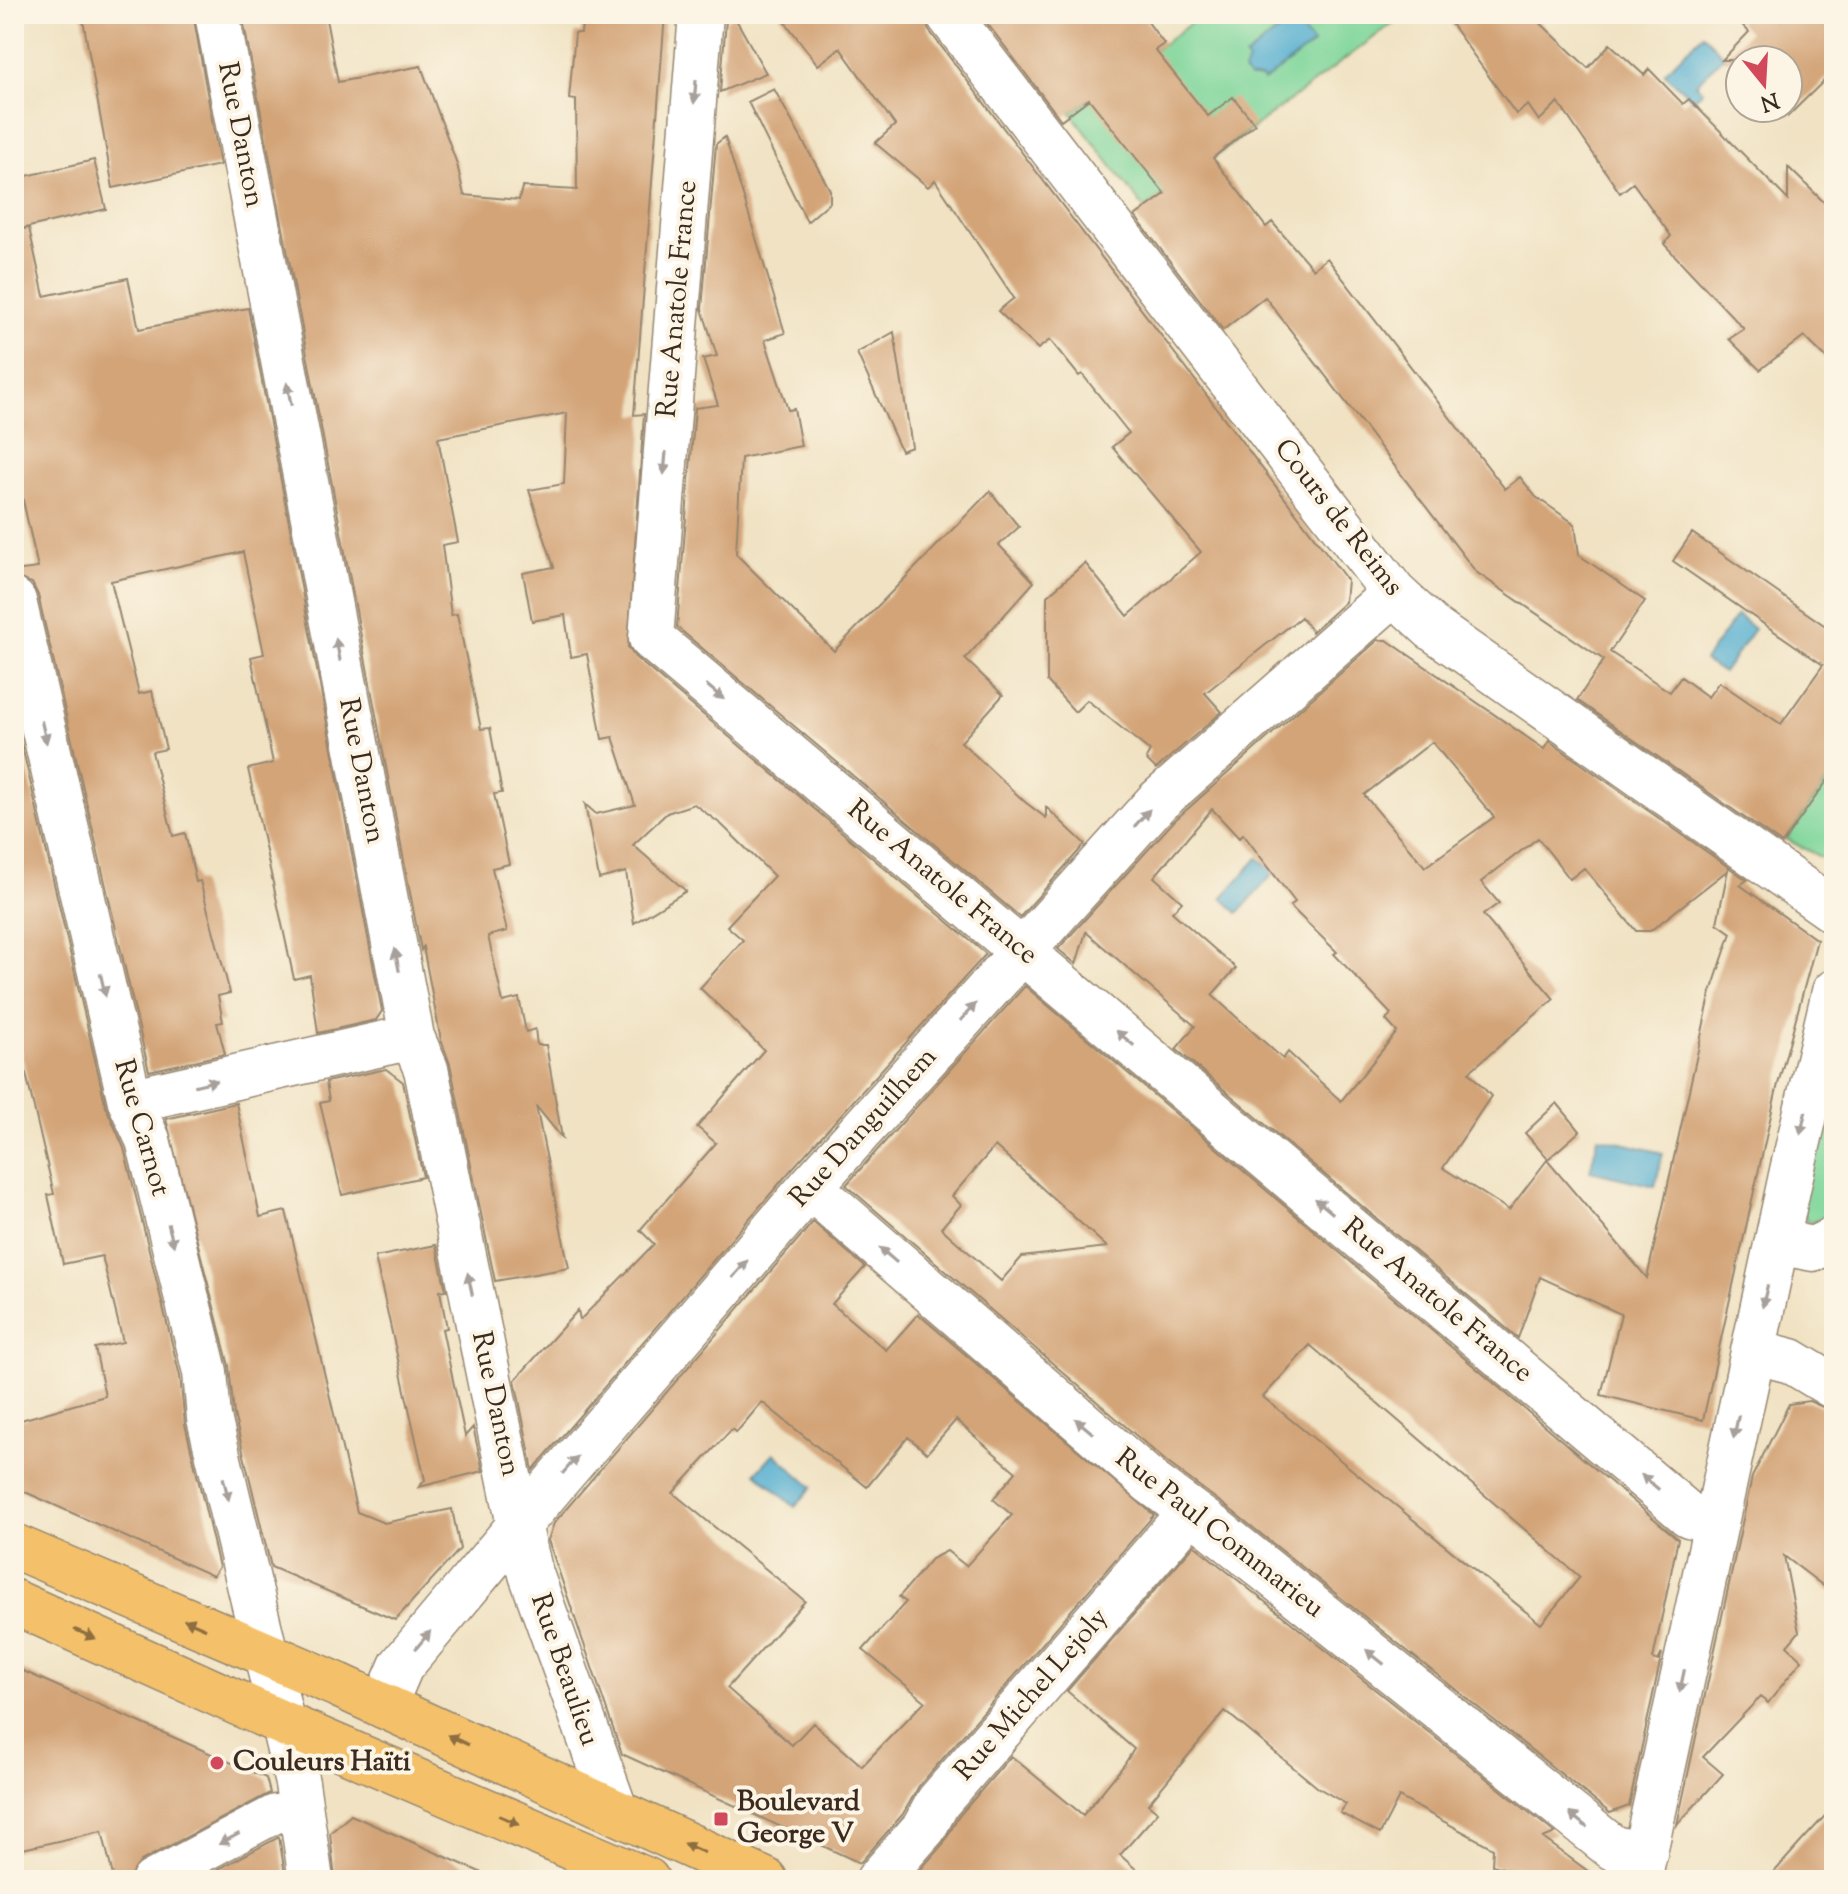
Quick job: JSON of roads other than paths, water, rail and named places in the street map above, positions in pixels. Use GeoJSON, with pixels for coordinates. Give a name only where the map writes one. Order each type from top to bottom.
{"type":"FeatureCollection","features":[{"type":"Feature","properties":{"kind":"main road"},"geometry":{"type":"LineString","coordinates":[[14,1546],[384,1706],[765,1880]]}},
{"type":"Feature","properties":{"kind":"main road"},"geometry":{"type":"LineString","coordinates":[[14,1602],[282,1723],[647,1880]]}},
{"type":"Feature","properties":{"kind":"street","name":"Rue Danton"},"geometry":{"type":"LineString","coordinates":[[217,14],[412,1037],[426,1069],[519,1525]]}},
{"type":"Feature","properties":{"kind":"street","name":"Rue Anatole France"},"geometry":{"type":"LineString","coordinates":[[701,14],[651,638],[1689,1515],[1715,1522]]}},
{"type":"Feature","properties":{"kind":"street","name":"Cours de Reims"},"geometry":{"type":"LineString","coordinates":[[948,14],[1394,593],[1432,628],[1834,911]]}},
{"type":"Feature","properties":{"kind":"street","name":"Rue Danguilhem"},"geometry":{"type":"LineString","coordinates":[[384,1706],[401,1666],[519,1525],[810,1187],[1157,802],[1394,593]]}},
{"type":"Feature","properties":{"kind":"street","name":"Rue Carnot"},"geometry":{"type":"LineString","coordinates":[[14,601],[130,1101],[148,1140],[205,1372],[209,1418],[282,1723],[311,1880]]}},
{"type":"Feature","properties":{"kind":"street"},"geometry":{"type":"LineString","coordinates":[[1642,1867],[1715,1522],[1834,992]]}},
{"type":"Feature","properties":{"kind":"street"},"geometry":{"type":"LineString","coordinates":[[130,1101],[412,1037]]}},
{"type":"Feature","properties":{"kind":"street","name":"Rue Paul Commarieu"},"geometry":{"type":"LineString","coordinates":[[810,1187],[1029,1379],[1190,1512],[1613,1848],[1642,1867]]}},
{"type":"Feature","properties":{"kind":"street"},"geometry":{"type":"LineString","coordinates":[[1777,1242],[1813,1249],[1834,1239]]}},
{"type":"Feature","properties":{"kind":"street"},"geometry":{"type":"LineString","coordinates":[[1753,1351],[1791,1361],[1834,1387]]}},
{"type":"Feature","properties":{"kind":"street","name":"Rue Michel Lejoly"},"geometry":{"type":"LineString","coordinates":[[878,1880],[924,1828],[938,1802],[1190,1512]]}},
{"type":"Feature","properties":{"kind":"street","name":"Rue Beaulieu"},"geometry":{"type":"LineString","coordinates":[[519,1525],[531,1574],[616,1812]]}},
{"type":"Feature","properties":{"kind":"street"},"geometry":{"type":"LineString","coordinates":[[151,1880],[275,1814],[300,1811]]}},
{"type":"Feature","properties":{"kind":"water"},"geometry":{"type":"Polygon","coordinates":[[[1293,19],[1313,44],[1264,81],[1249,78],[1244,72],[1248,61],[1245,57],[1293,19]]]}},
{"type":"Feature","properties":{"kind":"water"},"geometry":{"type":"Polygon","coordinates":[[[1703,34],[1724,56],[1696,84],[1703,91],[1693,100],[1664,73],[1703,34]]]}},
{"type":"Feature","properties":{"kind":"water"},"geometry":{"type":"Polygon","coordinates":[[[1737,615],[1754,629],[1723,673],[1704,661],[1737,615]]]}},
{"type":"Feature","properties":{"kind":"water"},"geometry":{"type":"Polygon","coordinates":[[[1258,858],[1274,873],[1238,913],[1222,898],[1258,858]]]}},
{"type":"Feature","properties":{"kind":"water"},"geometry":{"type":"Polygon","coordinates":[[[1598,1137],[1663,1153],[1655,1186],[1590,1171],[1598,1137]]]}},
{"type":"Feature","properties":{"kind":"water"},"geometry":{"type":"Polygon","coordinates":[[[774,1453],[812,1487],[795,1507],[756,1473],[774,1453]]]}},
{"type":"Feature","properties":{"kind":"place","name":"Couleurs Haïti"},"geometry":{"type":"Point","coordinates":[217,1763]}},
{"type":"Feature","properties":{"kind":"place","name":"Boulevard George V"},"geometry":{"type":"Point","coordinates":[721,1819]}}]}
